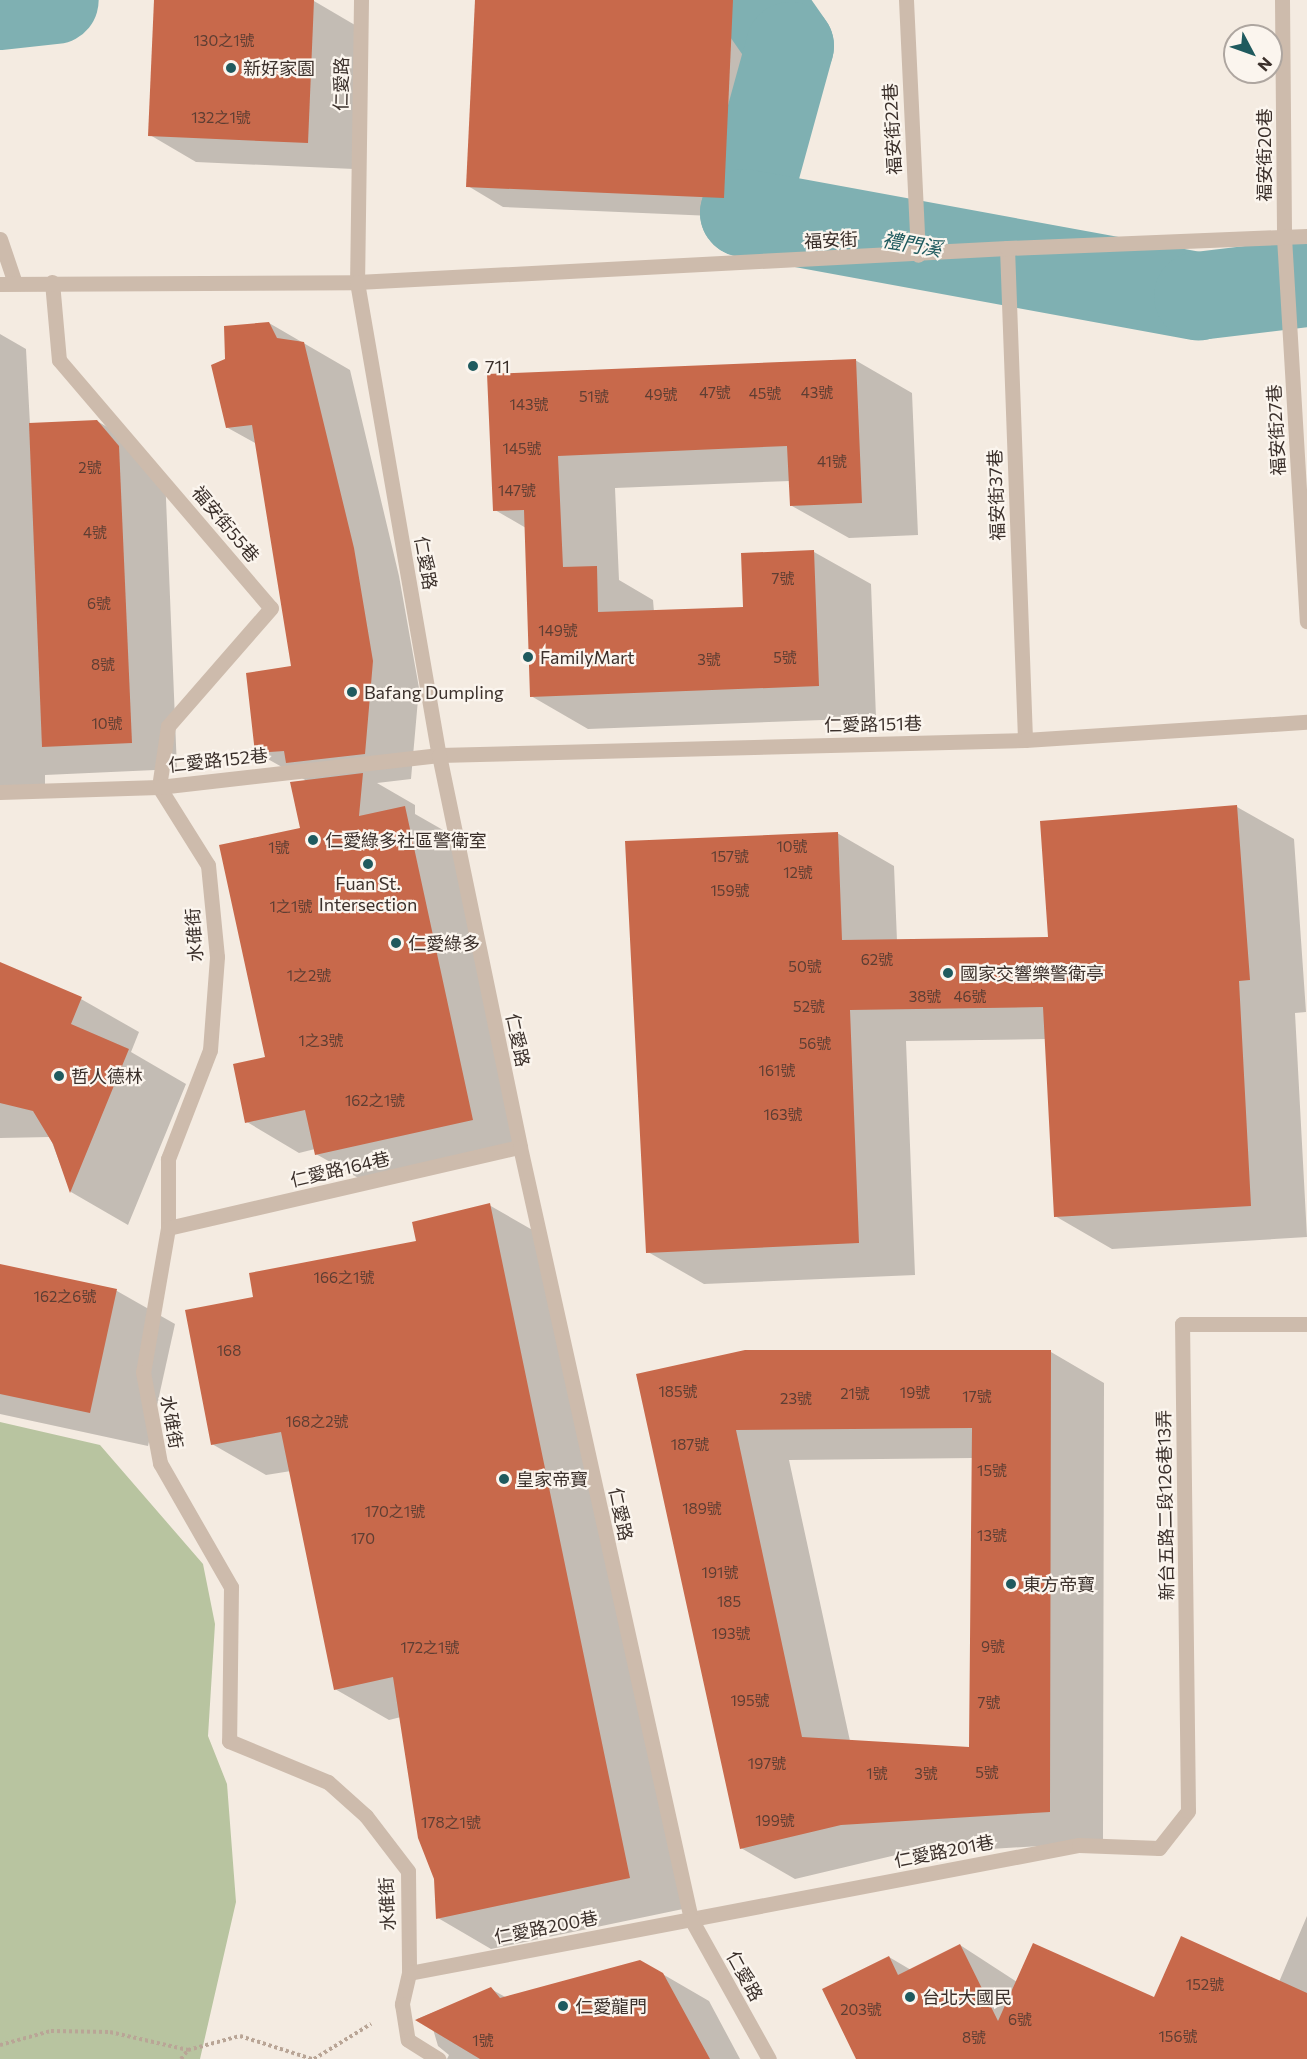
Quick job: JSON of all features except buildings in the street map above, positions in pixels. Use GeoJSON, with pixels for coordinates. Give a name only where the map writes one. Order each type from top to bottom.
{"type":"FeatureCollection","features":[{"type":"Feature","properties":{"kind":"street","name":"仁愛路"},"geometry":{"type":"LineString","coordinates":[[361,0],[357,282],[440,755],[520,1147],[691,1919],[769,2059]]}},
{"type":"Feature","properties":{"kind":"street","name":"福安街22巷"},"geometry":{"type":"LineString","coordinates":[[906,0],[918,255]]}},
{"type":"Feature","properties":{"kind":"street","name":"福安街20巷"},"geometry":{"type":"LineString","coordinates":[[1282,0],[1284,237]]}},
{"type":"Feature","properties":{"kind":"street","name":"福安街"},"geometry":{"type":"LineString","coordinates":[[7,284],[357,282],[918,255],[1007,248],[1307,236]]}},
{"type":"Feature","properties":{"kind":"street","name":"福安街27巷"},"geometry":{"type":"LineString","coordinates":[[1284,237],[1307,621]]}},
{"type":"Feature","properties":{"kind":"street"},"geometry":{"type":"LineString","coordinates":[[0,239],[7,284]]}},
{"type":"Feature","properties":{"kind":"street","name":"福安街37巷"},"geometry":{"type":"LineString","coordinates":[[1007,248],[1025,740]]}},
{"type":"Feature","properties":{"kind":"street","name":"福安街55巷"},"geometry":{"type":"LineString","coordinates":[[52,282],[59,360],[271,608],[168,726],[159,787]]}},
{"type":"Feature","properties":{"kind":"street","name":"仁愛路151巷"},"geometry":{"type":"LineString","coordinates":[[440,755],[1025,740],[1307,722]]}},
{"type":"Feature","properties":{"kind":"street","name":"仁愛路152巷"},"geometry":{"type":"LineString","coordinates":[[0,792],[159,787],[440,755]]}},
{"type":"Feature","properties":{"kind":"street","name":"水碓街"},"geometry":{"type":"LineString","coordinates":[[159,787],[208,866],[217,957],[210,1050],[168,1159],[168,1228],[143,1372],[159,1463],[231,1587],[229,1741],[328,1782],[366,1816],[408,1871],[409,1973]]}},
{"type":"Feature","properties":{"kind":"street","name":"仁愛路164巷"},"geometry":{"type":"LineString","coordinates":[[168,1228],[520,1147]]}},
{"type":"Feature","properties":{"kind":"street","name":"新台五路二段126巷13弄"},"geometry":{"type":"LineString","coordinates":[[1188,1811],[1182,1324],[1307,1324]]}},
{"type":"Feature","properties":{"kind":"street","name":"仁愛路201巷"},"geometry":{"type":"LineString","coordinates":[[691,1919],[1078,1845],[1159,1848],[1188,1811]]}},
{"type":"Feature","properties":{"kind":"street","name":"仁愛路200巷"},"geometry":{"type":"LineString","coordinates":[[409,1973],[691,1919]]}},
{"type":"Feature","properties":{"kind":"street"},"geometry":{"type":"LineString","coordinates":[[409,1973],[402,2004],[408,2040],[438,2059]]}},
{"type":"Feature","properties":{"kind":"path"},"geometry":{"type":"LineString","coordinates":[[0,2045],[51,2031],[110,2032],[188,2050],[240,2036],[313,2059],[402,2004]]}},
{"type":"Feature","properties":{"kind":"path"},"geometry":{"type":"LineString","coordinates":[[181,2059],[188,2050]]}},
{"type":"Feature","properties":{"kind":"green space"},"geometry":{"type":"Polygon","coordinates":[[[0,1422],[100,1445],[203,1564],[215,1624],[208,1736],[227,1784],[236,1902],[200,2059],[0,2059],[0,1422]]]}},
{"type":"Feature","properties":{"kind":"waterway","name":"禮門溪"},"geometry":{"type":"LineString","coordinates":[[0,6],[55,0]]}},
{"type":"Feature","properties":{"kind":"waterway","name":"禮門溪"},"geometry":{"type":"LineString","coordinates":[[758,0],[790,46],[744,213],[1198,296],[1307,283]]}},
{"type":"Feature","properties":{"kind":"place","name":"新好家園"},"geometry":{"type":"Point","coordinates":[231,68]}},
{"type":"Feature","properties":{"kind":"place","name":"711"},"geometry":{"type":"Point","coordinates":[473,366]}},
{"type":"Feature","properties":{"kind":"place","name":"FamilyMart"},"geometry":{"type":"Point","coordinates":[528,657]}},
{"type":"Feature","properties":{"kind":"place","name":"Bafang Dumpling"},"geometry":{"type":"Point","coordinates":[352,692]}},
{"type":"Feature","properties":{"kind":"place","name":"仁愛綠多社區警衛室"},"geometry":{"type":"Point","coordinates":[313,840]}},
{"type":"Feature","properties":{"kind":"place","name":"Fuan St. Intersection"},"geometry":{"type":"Point","coordinates":[368,864]}},
{"type":"Feature","properties":{"kind":"place","name":"仁愛綠多"},"geometry":{"type":"Point","coordinates":[396,943]}},
{"type":"Feature","properties":{"kind":"place","name":"國家交響樂警衛亭"},"geometry":{"type":"Point","coordinates":[948,973]}},
{"type":"Feature","properties":{"kind":"place","name":"哲人德林"},"geometry":{"type":"Point","coordinates":[59,1076]}},
{"type":"Feature","properties":{"kind":"place","name":"皇家帝寶"},"geometry":{"type":"Point","coordinates":[504,1479]}},
{"type":"Feature","properties":{"kind":"place","name":"東方帝寶"},"geometry":{"type":"Point","coordinates":[1011,1584]}},
{"type":"Feature","properties":{"kind":"place","name":"台北大國民"},"geometry":{"type":"Point","coordinates":[910,1997]}},
{"type":"Feature","properties":{"kind":"place","name":"仁愛龍門"},"geometry":{"type":"Point","coordinates":[563,2006]}}]}
